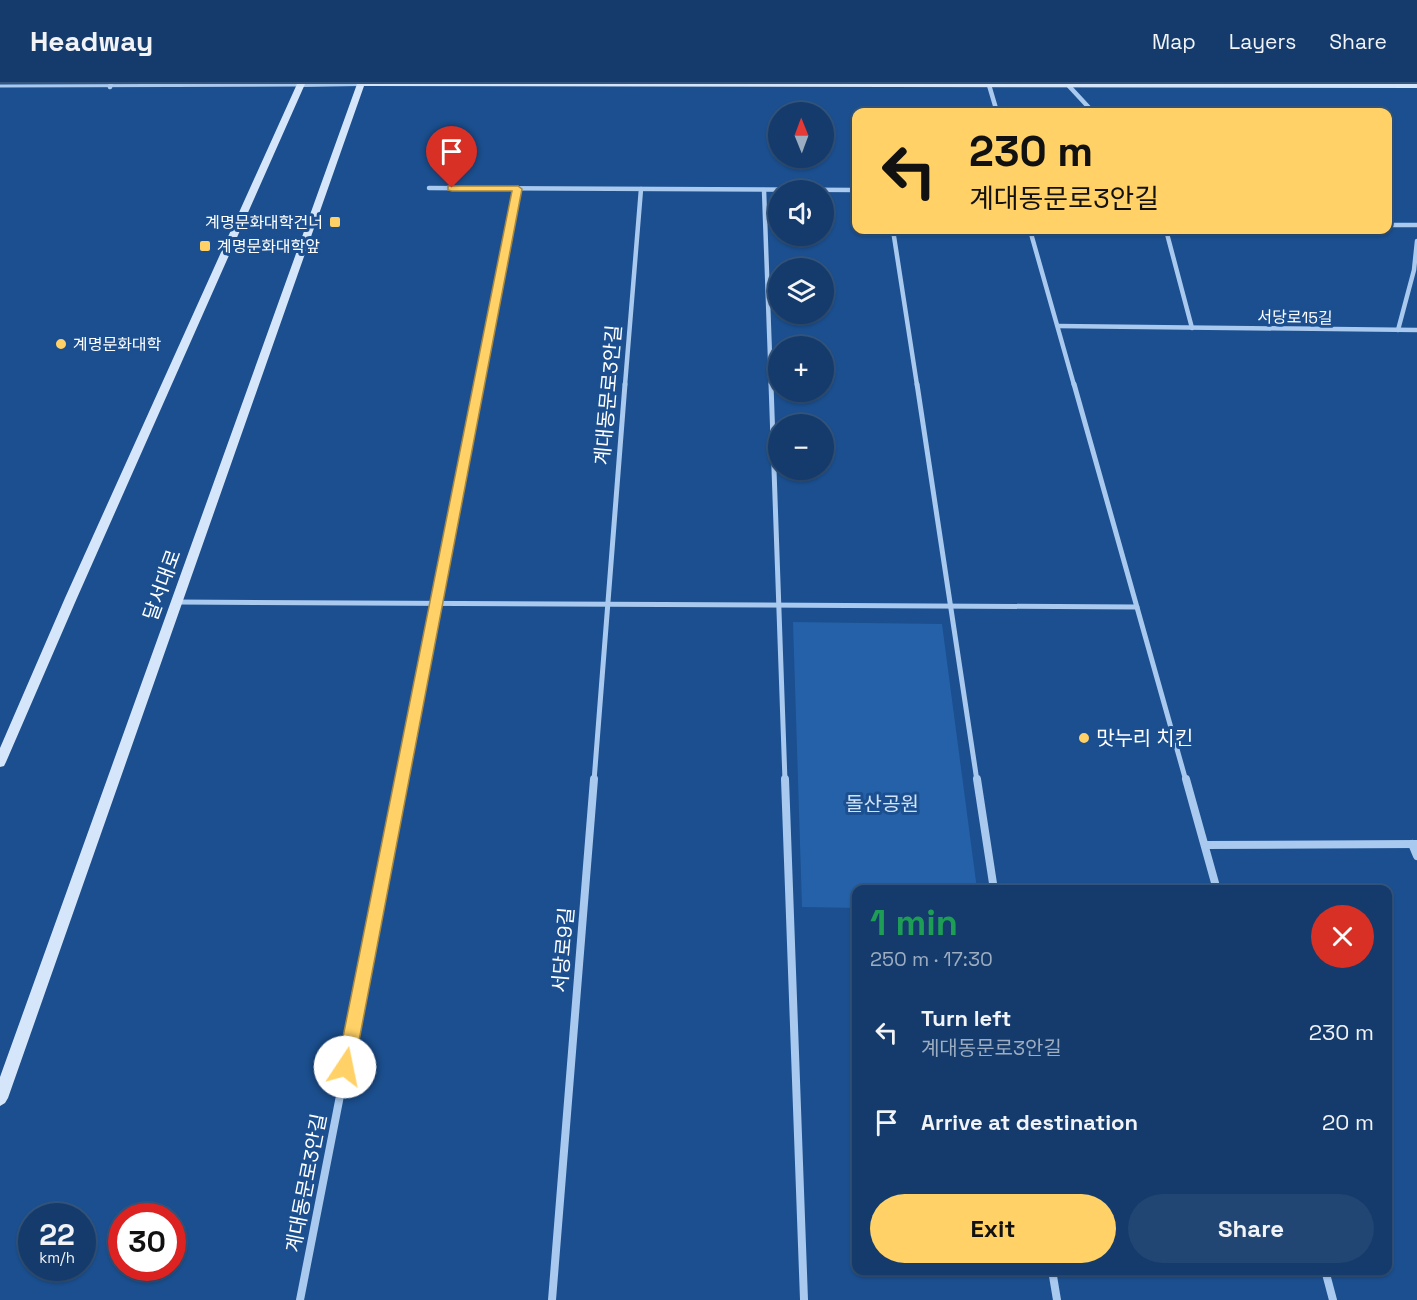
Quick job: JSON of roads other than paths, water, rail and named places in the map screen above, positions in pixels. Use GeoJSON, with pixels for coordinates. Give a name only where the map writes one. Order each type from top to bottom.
{"type":"FeatureCollection","features":[{"type":"Feature","properties":{"kind":"main road"},"geometry":{"type":"LineString","coordinates":[[0,762],[301,84]]}},
{"type":"Feature","properties":{"kind":"main road"},"geometry":{"type":"LineString","coordinates":[[361,84],[1417,86]]}},
{"type":"Feature","properties":{"kind":"main road","name":"달서대로"},"geometry":{"type":"LineString","coordinates":[[0,1098],[361,84]]}},
{"type":"Feature","properties":{"kind":"street"},"geometry":{"type":"LineString","coordinates":[[301,84],[361,84]]}},
{"type":"Feature","properties":{"kind":"street"},"geometry":{"type":"LineString","coordinates":[[989,85],[996,108]]}},
{"type":"Feature","properties":{"kind":"street"},"geometry":{"type":"LineString","coordinates":[[1068,85],[1089,108]]}},
{"type":"Feature","properties":{"kind":"street"},"geometry":{"type":"LineString","coordinates":[[429,188],[852,190]]}},
{"type":"Feature","properties":{"kind":"street","name":"계대동문로3안길"},"geometry":{"type":"LineString","coordinates":[[300,1300],[518,189]]}},
{"type":"Feature","properties":{"kind":"street","name":"계대동문로3안길"},"geometry":{"type":"LineString","coordinates":[[607,603],[641,189]]}},
{"type":"Feature","properties":{"kind":"street"},"geometry":{"type":"LineString","coordinates":[[764,190],[804,1300]]}},
{"type":"Feature","properties":{"kind":"street"},"geometry":{"type":"LineString","coordinates":[[1392,225],[1417,225]]}},
{"type":"Feature","properties":{"kind":"street"},"geometry":{"type":"LineString","coordinates":[[894,234],[993,885]]}},
{"type":"Feature","properties":{"kind":"street"},"geometry":{"type":"LineString","coordinates":[[1031,234],[1216,885]]}},
{"type":"Feature","properties":{"kind":"street"},"geometry":{"type":"LineString","coordinates":[[1167,234],[1192,328]]}},
{"type":"Feature","properties":{"kind":"street"},"geometry":{"type":"LineString","coordinates":[[1398,330],[1414,270],[1417,241]]}},
{"type":"Feature","properties":{"kind":"street","name":"서당로15길"},"geometry":{"type":"LineString","coordinates":[[1058,326],[1417,330]]}},
{"type":"Feature","properties":{"kind":"street"},"geometry":{"type":"LineString","coordinates":[[175,602],[1137,607]]}},
{"type":"Feature","properties":{"kind":"street","name":"서당로9길"},"geometry":{"type":"LineString","coordinates":[[552,1300],[607,603]]}},
{"type":"Feature","properties":{"kind":"street"},"geometry":{"type":"LineString","coordinates":[[1205,845],[1415,844],[1417,856]]}},
{"type":"Feature","properties":{"kind":"street"},"geometry":{"type":"LineString","coordinates":[[1053,1275],[1057,1300]]}},
{"type":"Feature","properties":{"kind":"street"},"geometry":{"type":"LineString","coordinates":[[1326,1275],[1333,1300]]}},
{"type":"Feature","properties":{"kind":"lane"},"geometry":{"type":"LineString","coordinates":[[0,86],[301,84]]}},
{"type":"Feature","properties":{"kind":"place","name":"계명문화대학건너"},"geometry":{"type":"Point","coordinates":[335,222]}},
{"type":"Feature","properties":{"kind":"place","name":"계명문화대학앞"},"geometry":{"type":"Point","coordinates":[205,246]}},
{"type":"Feature","properties":{"kind":"place","name":"계명문화대학"},"geometry":{"type":"Point","coordinates":[61,344]}},
{"type":"Feature","properties":{"kind":"place","name":"맛누리 치킨"},"geometry":{"type":"Point","coordinates":[1084,738]}},
{"type":"Feature","properties":{"kind":"park label","name":"돌산공원"},"geometry":{"type":"Point","coordinates":[882,804]}}]}
